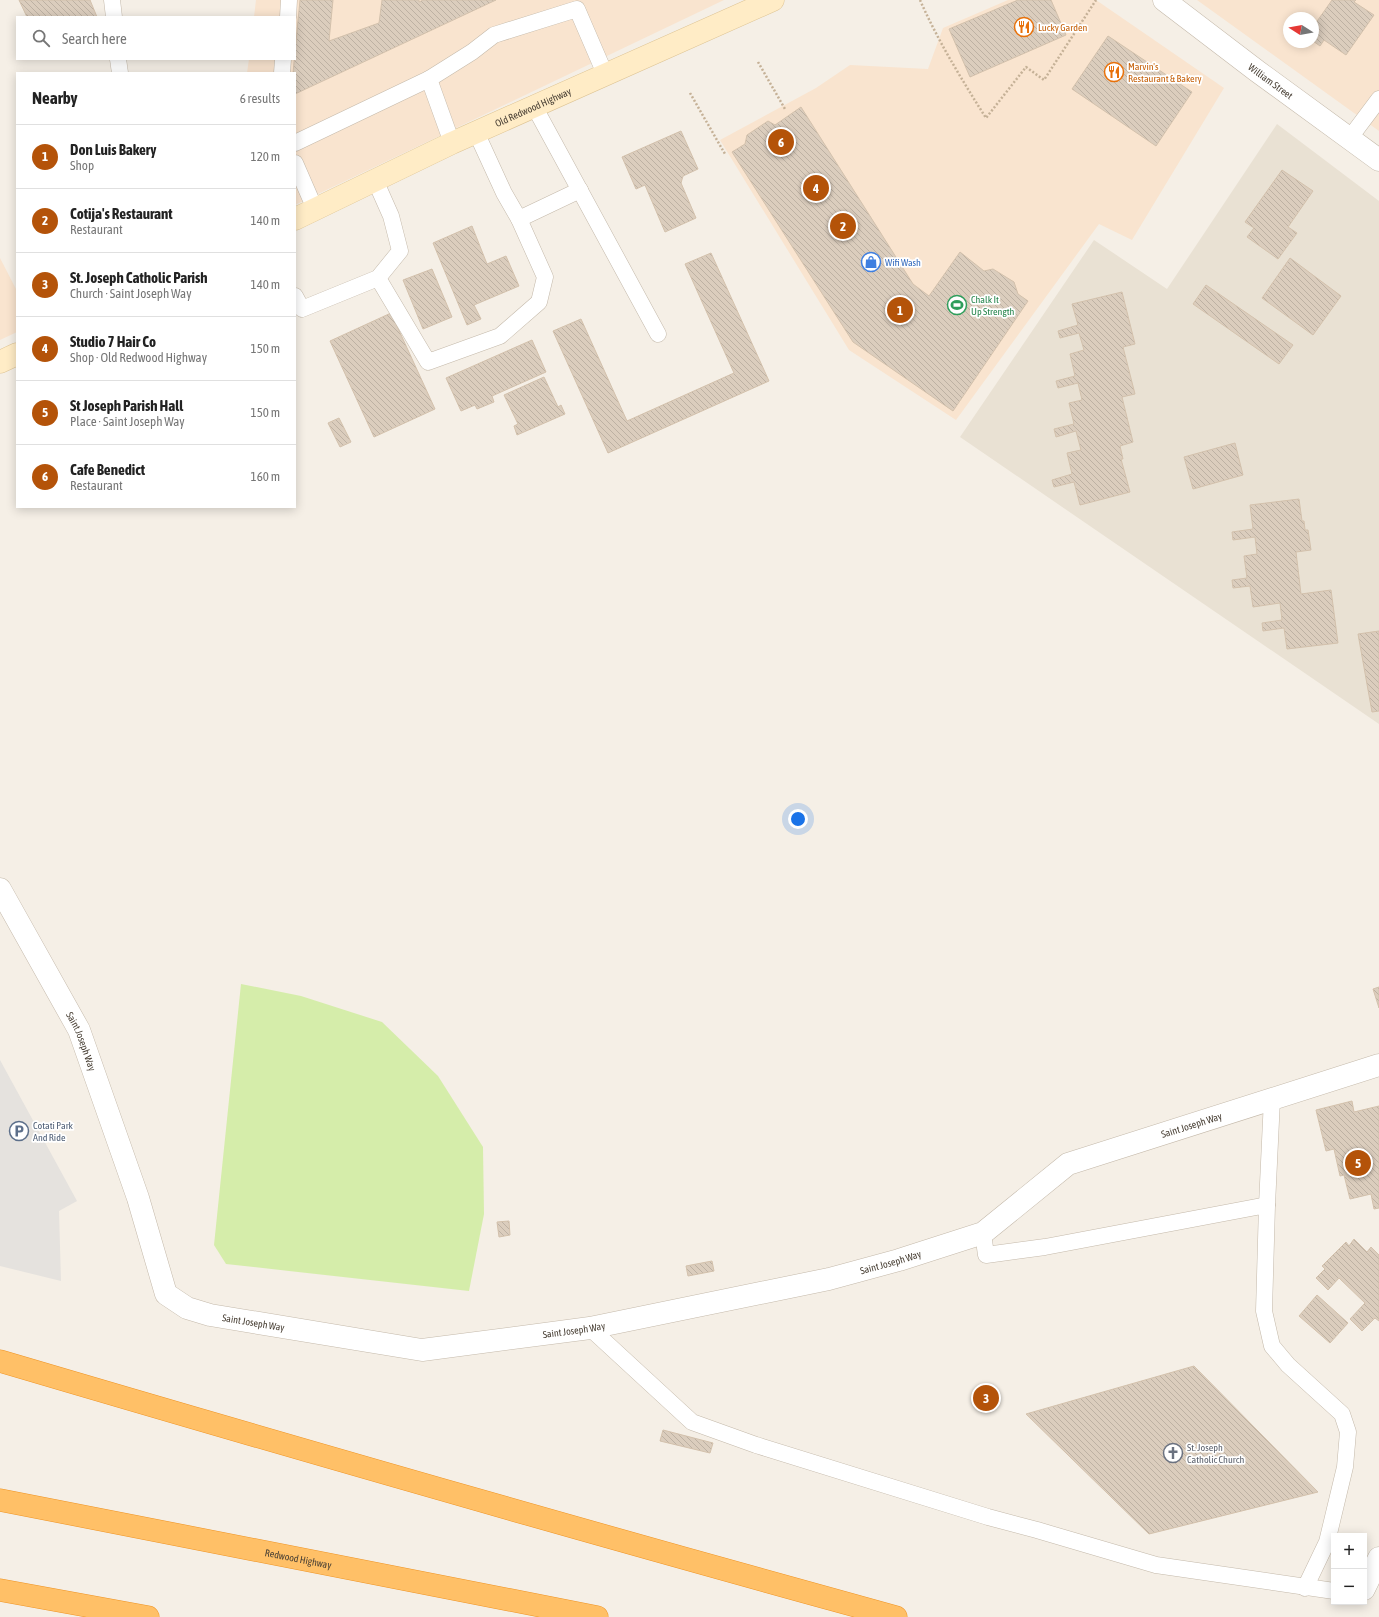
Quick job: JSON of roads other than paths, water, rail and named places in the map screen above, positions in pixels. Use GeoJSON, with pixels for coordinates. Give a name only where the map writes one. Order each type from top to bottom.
{"type":"FeatureCollection","features":[{"type":"Feature","properties":{"kind":"highway"},"geometry":{"type":"LineString","coordinates":[[0,1361],[597,1535],[896,1617]]}},
{"type":"Feature","properties":{"kind":"highway","name":"Redwood Highway"},"geometry":{"type":"LineString","coordinates":[[0,1500],[598,1617]]}},
{"type":"Feature","properties":{"kind":"highway"},"geometry":{"type":"LineString","coordinates":[[0,1590],[148,1617]]}},
{"type":"Feature","properties":{"kind":"main road","name":"Old Redwood Highway"},"geometry":{"type":"LineString","coordinates":[[296,218],[476,132],[773,0]]}},
{"type":"Feature","properties":{"kind":"main road"},"geometry":{"type":"LineString","coordinates":[[0,362],[16,354]]}},
{"type":"Feature","properties":{"kind":"street","name":"William Street"},"geometry":{"type":"LineString","coordinates":[[1164,0],[1257,71],[1379,160]]}},
{"type":"Feature","properties":{"kind":"street","name":"Saint Joseph Way"},"geometry":{"type":"LineString","coordinates":[[0,890],[80,1030],[138,1198],[166,1294],[187,1308],[210,1315],[422,1350],[590,1328],[829,1279],[900,1260],[983,1233],[1068,1164],[1379,1066]]}},
{"type":"Feature","properties":{"kind":"street"},"geometry":{"type":"LineString","coordinates":[[1367,1583],[1379,1558]]}},
{"type":"Feature","properties":{"kind":"lane"},"geometry":{"type":"LineString","coordinates":[[112,0],[114,16]]}},
{"type":"Feature","properties":{"kind":"lane"},"geometry":{"type":"LineString","coordinates":[[288,16],[289,0]]}},
{"type":"Feature","properties":{"kind":"lane"},"geometry":{"type":"LineString","coordinates":[[296,143],[429,79],[472,52],[494,35],[577,9],[605,74]]}},
{"type":"Feature","properties":{"kind":"lane"},"geometry":{"type":"LineString","coordinates":[[118,60],[120,72]]}},
{"type":"Feature","properties":{"kind":"lane"},"geometry":{"type":"LineString","coordinates":[[282,72],[283,60]]}},
{"type":"Feature","properties":{"kind":"lane"},"geometry":{"type":"LineString","coordinates":[[429,79],[452,143]]}},
{"type":"Feature","properties":{"kind":"lane"},"geometry":{"type":"LineString","coordinates":[[1349,139],[1379,99]]}},
{"type":"Feature","properties":{"kind":"lane"},"geometry":{"type":"LineString","coordinates":[[534,106],[658,334]]}},
{"type":"Feature","properties":{"kind":"lane"},"geometry":{"type":"LineString","coordinates":[[378,278],[428,362],[500,336],[539,302],[545,278],[519,220],[504,193],[476,132]]}},
{"type":"Feature","properties":{"kind":"lane"},"geometry":{"type":"LineString","coordinates":[[296,165],[315,209]]}},
{"type":"Feature","properties":{"kind":"lane"},"geometry":{"type":"LineString","coordinates":[[296,298],[302,309],[378,278],[400,251],[391,216],[375,180]]}},
{"type":"Feature","properties":{"kind":"lane"},"geometry":{"type":"LineString","coordinates":[[519,220],[580,190]]}},
{"type":"Feature","properties":{"kind":"lane"},"geometry":{"type":"LineString","coordinates":[[1272,1099],[1264,1311],[1272,1346],[1288,1365],[1342,1414],[1348,1432],[1345,1468],[1327,1542],[1305,1588]]}},
{"type":"Feature","properties":{"kind":"lane"},"geometry":{"type":"LineString","coordinates":[[983,1233],[986,1255],[1045,1247],[1267,1205]]}},
{"type":"Feature","properties":{"kind":"lane"},"geometry":{"type":"LineString","coordinates":[[590,1328],[692,1422],[756,1445],[988,1518],[1037,1530],[1156,1565],[1331,1591]]}},
{"type":"Feature","properties":{"kind":"place","name":"Lucky Garden"},"geometry":{"type":"Point","coordinates":[1024,27]}},
{"type":"Feature","properties":{"kind":"place","name":"Marvin's Restaurant & Bakery"},"geometry":{"type":"Point","coordinates":[1114,72]}},
{"type":"Feature","properties":{"kind":"place","name":"Cafe Benedict"},"geometry":{"type":"Point","coordinates":[781,142]}},
{"type":"Feature","properties":{"kind":"place","name":"Studio 7 Hair Co"},"geometry":{"type":"Point","coordinates":[816,188]}},
{"type":"Feature","properties":{"kind":"place","name":"Cotija's Restaurant"},"geometry":{"type":"Point","coordinates":[843,226]}},
{"type":"Feature","properties":{"kind":"place","name":"Wifi Wash"},"geometry":{"type":"Point","coordinates":[871,262]}},
{"type":"Feature","properties":{"kind":"place","name":"Chalk It Up Strength"},"geometry":{"type":"Point","coordinates":[957,305]}},
{"type":"Feature","properties":{"kind":"place","name":"Don Luis Bakery"},"geometry":{"type":"Point","coordinates":[900,310]}},
{"type":"Feature","properties":{"kind":"place","name":"Cotati Park And Ride"},"geometry":{"type":"Point","coordinates":[19,1131]}},
{"type":"Feature","properties":{"kind":"place","name":"St Joseph Parish Hall"},"geometry":{"type":"Point","coordinates":[1358,1163]}},
{"type":"Feature","properties":{"kind":"place","name":"St. Joseph Catholic Parish"},"geometry":{"type":"Point","coordinates":[986,1398]}},
{"type":"Feature","properties":{"kind":"place","name":"St. Joseph Catholic Church"},"geometry":{"type":"Point","coordinates":[1173,1453]}}]}
